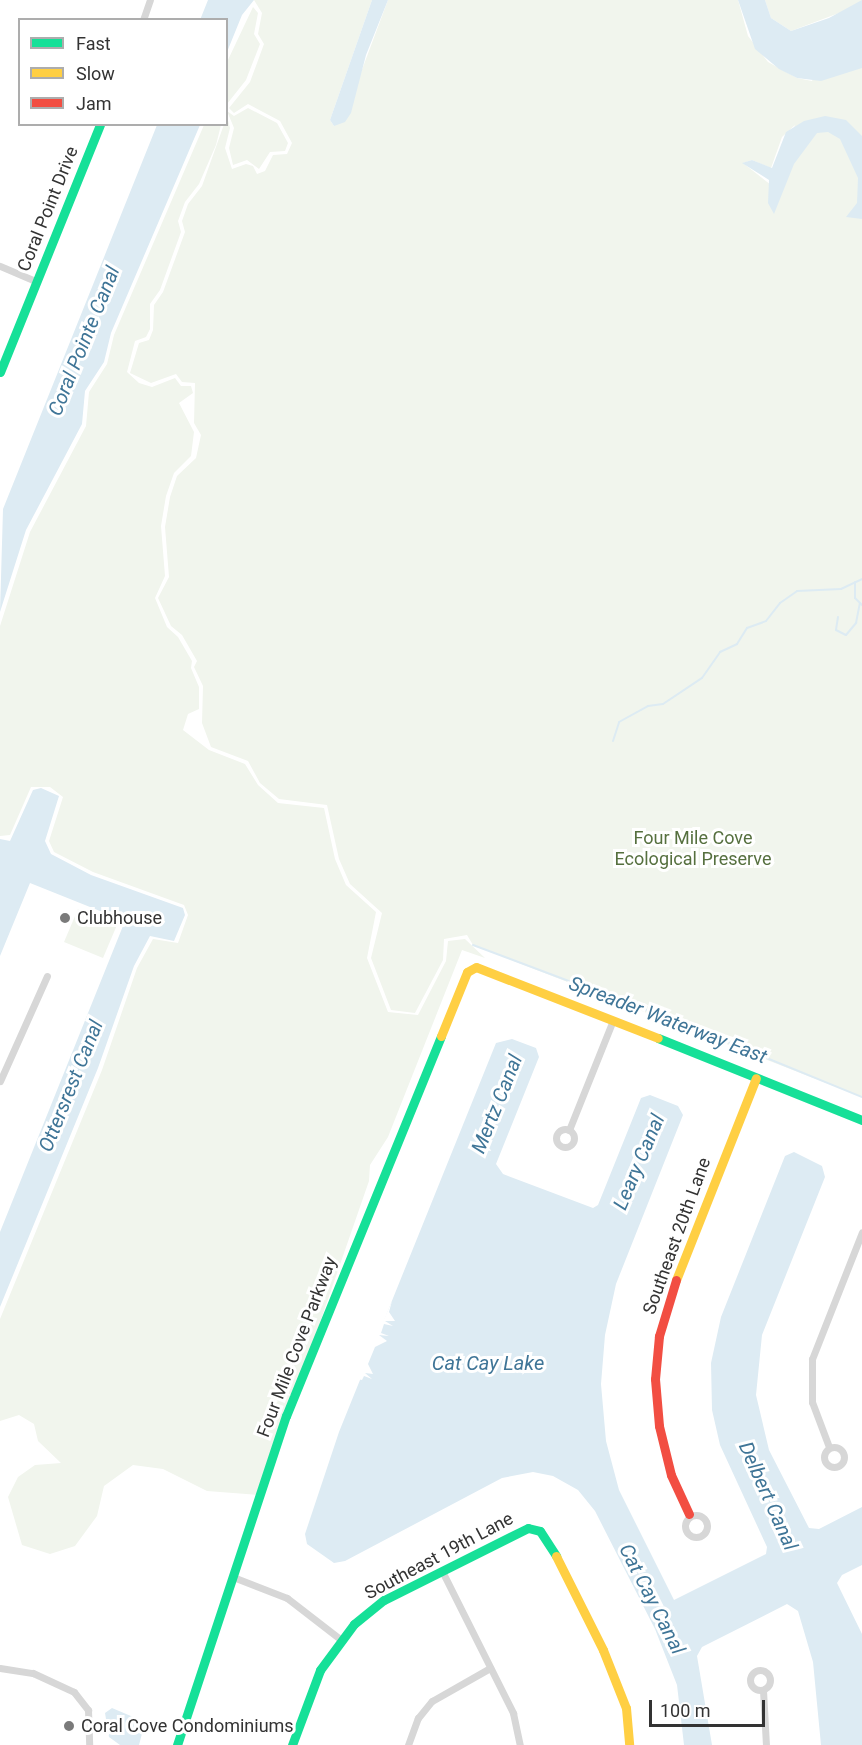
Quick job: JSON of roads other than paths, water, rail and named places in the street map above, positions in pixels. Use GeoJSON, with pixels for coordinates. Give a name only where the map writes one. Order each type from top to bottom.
{"type":"FeatureCollection","features":[{"type":"Feature","properties":{"kind":"street"},"geometry":{"type":"LineString","coordinates":[[143,18],[150,0]]}},
{"type":"Feature","properties":{"kind":"street","name":"Coral Point Drive"},"geometry":{"type":"LineString","coordinates":[[0,372],[99,126]]}},
{"type":"Feature","properties":{"kind":"street"},"geometry":{"type":"LineString","coordinates":[[0,266],[36,281]]}},
{"type":"Feature","properties":{"kind":"street","name":"Four Mile Cove Parkway"},"geometry":{"type":"LineString","coordinates":[[177,1745],[295,1393],[462,980],[470,970],[485,968],[613,1020]]}},
{"type":"Feature","properties":{"kind":"street"},"geometry":{"type":"LineString","coordinates":[[0,1081],[47,976]]}},
{"type":"Feature","properties":{"kind":"street"},"geometry":{"type":"LineString","coordinates":[[569,1130],[613,1020],[862,1120]]}},
{"type":"Feature","properties":{"kind":"street","name":"Southeast 20th Lane"},"geometry":{"type":"LineString","coordinates":[[690,1514],[671,1474],[659,1426],[656,1379],[658,1341],[673,1287],[756,1078]]}},
{"type":"Feature","properties":{"kind":"street"},"geometry":{"type":"LineString","coordinates":[[829,1447],[812,1402],[812,1359],[862,1232]]}},
{"type":"Feature","properties":{"kind":"street","name":"Southeast 19th Lane"},"geometry":{"type":"LineString","coordinates":[[292,1745],[316,1679],[340,1639],[373,1607],[511,1534],[536,1529],[547,1538],[613,1672],[626,1708],[629,1745]]}},
{"type":"Feature","properties":{"kind":"street"},"geometry":{"type":"LineString","coordinates":[[441,1571],[517,1722],[520,1745]]}},
{"type":"Feature","properties":{"kind":"street"},"geometry":{"type":"LineString","coordinates":[[233,1577],[286,1598],[340,1639]]}},
{"type":"Feature","properties":{"kind":"street"},"geometry":{"type":"LineString","coordinates":[[0,1668],[33,1673],[74,1692],[88,1710],[89,1745]]}},
{"type":"Feature","properties":{"kind":"street"},"geometry":{"type":"LineString","coordinates":[[408,1745],[418,1718],[432,1701],[490,1668]]}},
{"type":"Feature","properties":{"kind":"street"},"geometry":{"type":"LineString","coordinates":[[763,1690],[766,1745]]}},
{"type":"Feature","properties":{"kind":"water"},"geometry":{"type":"Polygon","coordinates":[[[208,0],[254,0],[242,15],[228,50],[228,18],[201,18],[208,0]]]}},
{"type":"Feature","properties":{"kind":"water"},"geometry":{"type":"Polygon","coordinates":[[[372,0],[388,0],[366,55],[351,113],[345,122],[334,126],[330,120],[372,0]]]}},
{"type":"Feature","properties":{"kind":"water"},"geometry":{"type":"Polygon","coordinates":[[[738,0],[765,0],[771,18],[791,31],[829,18],[862,0],[862,68],[821,81],[797,78],[779,69],[755,49],[738,0]]]}},
{"type":"Feature","properties":{"kind":"water"},"geometry":{"type":"Polygon","coordinates":[[[825,116],[846,120],[862,136],[862,219],[846,217],[857,203],[858,178],[840,139],[828,132],[817,133],[794,164],[774,214],[768,203],[769,180],[742,163],[752,160],[772,168],[786,132],[804,121],[825,116]]]}},
{"type":"Feature","properties":{"kind":"water","name":"Coral Pointe Canal"},"geometry":{"type":"Polygon","coordinates":[[[157,126],[200,126],[111,333],[104,362],[85,391],[82,424],[26,530],[0,612],[3,509],[157,126]]]}},
{"type":"Feature","properties":{"kind":"water","name":"Ottersrest Canal"},"geometry":{"type":"Polygon","coordinates":[[[41,788],[59,796],[45,841],[51,854],[91,875],[183,908],[185,915],[174,941],[150,936],[134,966],[98,1068],[0,1307],[0,1232],[125,921],[30,883],[0,956],[0,839],[10,841],[33,790],[41,788]]]}},
{"type":"Feature","properties":{"kind":"water"},"geometry":{"type":"Polygon","coordinates":[[[512,1039],[536,1048],[539,1057],[496,1164],[503,1174],[593,1208],[598,1205],[641,1098],[650,1095],[678,1106],[683,1115],[616,1284],[605,1335],[601,1384],[606,1441],[619,1490],[674,1600],[766,1554],[767,1547],[720,1445],[712,1410],[711,1363],[721,1317],[785,1156],[794,1152],[822,1166],[825,1177],[762,1335],[756,1395],[769,1450],[809,1528],[819,1529],[862,1507],[862,1565],[842,1575],[837,1583],[862,1634],[862,1745],[821,1745],[813,1662],[798,1611],[787,1604],[702,1647],[697,1656],[712,1745],[684,1745],[677,1685],[655,1629],[595,1511],[578,1490],[553,1476],[533,1472],[502,1478],[345,1561],[334,1563],[307,1544],[305,1534],[339,1432],[496,1043],[512,1039]]]}},
{"type":"Feature","properties":{"kind":"water"},"geometry":{"type":"Polygon","coordinates":[[[112,1708],[145,1722],[139,1745],[120,1745],[109,1737],[105,1713],[112,1708]]]}},
{"type":"Feature","properties":{"kind":"waterway"},"geometry":{"type":"LineString","coordinates":[[613,741],[619,722],[648,706],[663,704],[702,678],[720,652],[737,644],[747,628],[766,621],[780,603],[797,591],[841,589],[862,579]]}},
{"type":"Feature","properties":{"kind":"waterway"},"geometry":{"type":"LineString","coordinates":[[855,582],[855,598],[862,605]]}},
{"type":"Feature","properties":{"kind":"waterway"},"geometry":{"type":"LineString","coordinates":[[838,617],[836,630],[846,635],[856,623],[860,603]]}},
{"type":"Feature","properties":{"kind":"waterway","name":"Spreader Waterway East"},"geometry":{"type":"LineString","coordinates":[[473,945],[691,1027],[862,1097]]}},
{"type":"Feature","properties":{"kind":"place","name":"Clubhouse"},"geometry":{"type":"Point","coordinates":[65,918]}},
{"type":"Feature","properties":{"kind":"place","name":"Coral Cove Condominiums"},"geometry":{"type":"Point","coordinates":[69,1726]}},
{"type":"Feature","properties":{"kind":"park label","name":"Four Mile Cove Ecological Preserve"},"geometry":{"type":"Point","coordinates":[693,849]}},
{"type":"Feature","properties":{"kind":"water label","name":"Mertz Canal"},"geometry":{"type":"Point","coordinates":[497,1104]}},
{"type":"Feature","properties":{"kind":"water label","name":"Leary Canal"},"geometry":{"type":"Point","coordinates":[639,1162]}},
{"type":"Feature","properties":{"kind":"water label","name":"Cat Cay Lake"},"geometry":{"type":"Point","coordinates":[488,1363]}},
{"type":"Feature","properties":{"kind":"water label","name":"Delbert Canal"},"geometry":{"type":"Point","coordinates":[768,1496]}},
{"type":"Feature","properties":{"kind":"water label","name":"Cat Cay Canal"},"geometry":{"type":"Point","coordinates":[652,1599]}}]}
